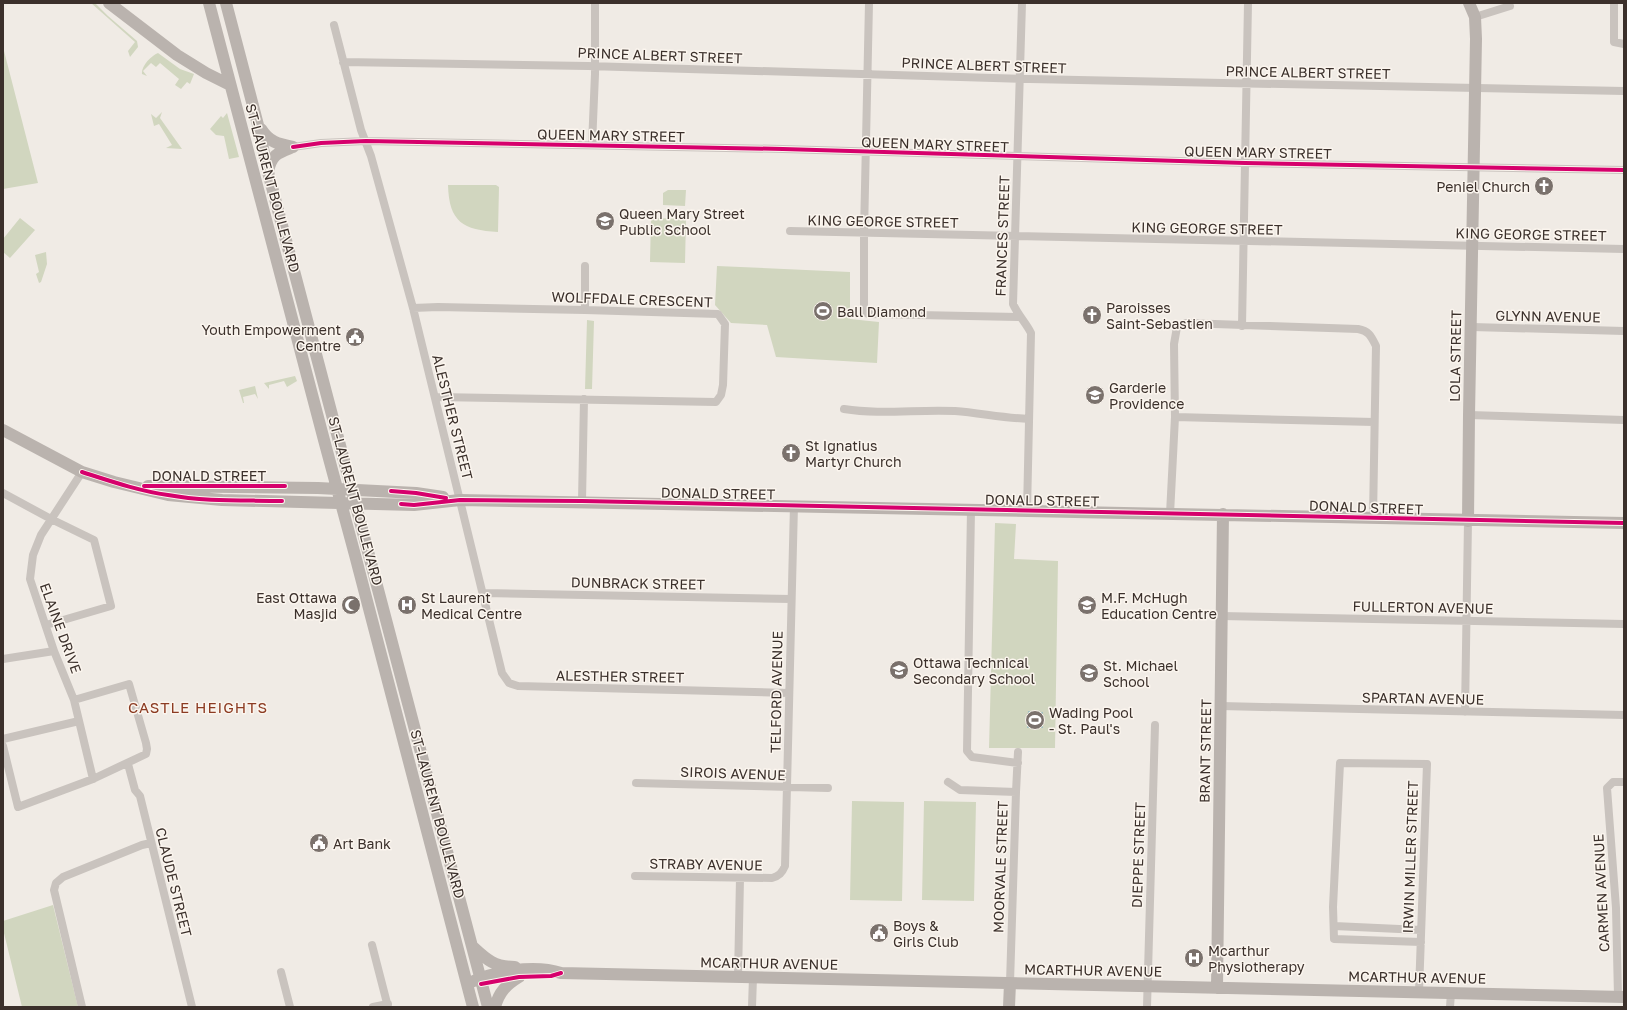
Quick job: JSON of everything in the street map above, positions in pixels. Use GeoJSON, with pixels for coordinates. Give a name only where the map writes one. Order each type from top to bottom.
{"type":"FeatureCollection","features":[{"type":"Feature","properties":{"kind":"main road"},"geometry":{"type":"LineString","coordinates":[[109,3],[171,51],[230,85]]}},
{"type":"Feature","properties":{"kind":"main road","name":"ST-LAURENT BOULEVARD"},"geometry":{"type":"LineString","coordinates":[[209,3],[473,1007]]}},
{"type":"Feature","properties":{"kind":"main road","name":"ST-LAURENT BOULEVARD"},"geometry":{"type":"LineString","coordinates":[[226,3],[258,126],[268,172],[488,1007]]}},
{"type":"Feature","properties":{"kind":"main road","name":"LOLA STREET"},"geometry":{"type":"LineString","coordinates":[[1468,521],[1476,39],[1475,16],[1469,3]]}},
{"type":"Feature","properties":{"kind":"main road"},"geometry":{"type":"LineString","coordinates":[[201,69],[214,66],[226,68],[243,67]]}},
{"type":"Feature","properties":{"kind":"main road"},"geometry":{"type":"LineString","coordinates":[[258,126],[268,139],[280,145],[293,147]]}},
{"type":"Feature","properties":{"kind":"main road"},"geometry":{"type":"LineString","coordinates":[[268,172],[270,162],[274,156],[293,147]]}},
{"type":"Feature","properties":{"kind":"main road","name":"DONALD STREET"},"geometry":{"type":"LineString","coordinates":[[3,430],[82,472],[168,496],[209,499],[355,502],[414,505],[460,500],[794,505],[1468,521],[1624,523]]}},
{"type":"Feature","properties":{"kind":"main road","name":"DONALD STREET"},"geometry":{"type":"LineString","coordinates":[[132,486],[285,486],[416,493],[460,500]]}},
{"type":"Feature","properties":{"kind":"main road","name":"BRANT STREET"},"geometry":{"type":"LineString","coordinates":[[1217,988],[1223,514]]}},
{"type":"Feature","properties":{"kind":"main road"},"geometry":{"type":"LineString","coordinates":[[472,946],[486,959],[496,964],[506,967],[530,969]]}},
{"type":"Feature","properties":{"kind":"main road","name":"MCARTHUR AVENUE"},"geometry":{"type":"LineString","coordinates":[[467,984],[530,969],[549,969],[561,973],[1451,993],[1566,1001],[1621,997]]}},
{"type":"Feature","properties":{"kind":"main road","name":"MCARTHUR AVENUE"},"geometry":{"type":"LineString","coordinates":[[480,981],[518,977],[551,976],[561,973]]}},
{"type":"Feature","properties":{"kind":"main road"},"geometry":{"type":"LineString","coordinates":[[495,1007],[502,990],[518,977]]}},
{"type":"Feature","properties":{"kind":"main road"},"geometry":{"type":"LineString","coordinates":[[1009,1007],[1010,983]]}},
{"type":"Feature","properties":{"kind":"street"},"geometry":{"type":"LineString","coordinates":[[592,146],[595,66],[595,3]]}},
{"type":"Feature","properties":{"kind":"street"},"geometry":{"type":"LineString","coordinates":[[869,3],[864,234],[864,311],[868,314],[1019,317]]}},
{"type":"Feature","properties":{"kind":"street","name":"FRANCES STREET"},"geometry":{"type":"LineString","coordinates":[[1022,3],[1013,304],[1019,317],[1026,323],[1031,333],[1027,511]]}},
{"type":"Feature","properties":{"kind":"street"},"geometry":{"type":"LineString","coordinates":[[1242,326],[1248,3]]}},
{"type":"Feature","properties":{"kind":"street"},"geometry":{"type":"LineString","coordinates":[[1614,3],[1614,42],[1624,44]]}},
{"type":"Feature","properties":{"kind":"street"},"geometry":{"type":"LineString","coordinates":[[1475,16],[1510,6]]}},
{"type":"Feature","properties":{"kind":"street","name":"ALESTHER STREET"},"geometry":{"type":"LineString","coordinates":[[334,25],[361,130],[366,141],[413,308],[484,593],[502,673],[509,683],[518,686],[789,693]]}},
{"type":"Feature","properties":{"kind":"street","name":"PRINCE ALBERT STREET"},"geometry":{"type":"LineString","coordinates":[[343,62],[595,66],[1020,79],[1624,91]]}},
{"type":"Feature","properties":{"kind":"street","name":"QUEEN MARY STREET"},"geometry":{"type":"LineString","coordinates":[[293,147],[321,143],[366,141],[783,149],[866,153],[1245,163],[1624,170]]}},
{"type":"Feature","properties":{"kind":"street","name":"KING GEORGE STREET"},"geometry":{"type":"LineString","coordinates":[[790,231],[864,234],[1624,249]]}},
{"type":"Feature","properties":{"kind":"street"},"geometry":{"type":"LineString","coordinates":[[585,266],[585,310]]}},
{"type":"Feature","properties":{"kind":"street","name":"WOLFFDALE CRESCENT"},"geometry":{"type":"LineString","coordinates":[[413,308],[438,307],[718,314],[725,324],[723,386],[721,395],[716,402],[435,397]]}},
{"type":"Feature","properties":{"kind":"street"},"geometry":{"type":"LineString","coordinates":[[1170,514],[1175,417],[1174,344],[1177,328],[1186,323],[1358,329],[1366,331],[1370,335],[1376,346],[1373,518]]}},
{"type":"Feature","properties":{"kind":"street","name":"GLYNN AVENUE"},"geometry":{"type":"LineString","coordinates":[[1472,327],[1624,331]]}},
{"type":"Feature","properties":{"kind":"street"},"geometry":{"type":"LineString","coordinates":[[582,502],[584,400]]}},
{"type":"Feature","properties":{"kind":"street"},"geometry":{"type":"LineString","coordinates":[[844,409],[865,412],[954,411],[1005,418],[1028,419]]}},
{"type":"Feature","properties":{"kind":"street"},"geometry":{"type":"LineString","coordinates":[[1469,415],[1624,420]]}},
{"type":"Feature","properties":{"kind":"street"},"geometry":{"type":"LineString","coordinates":[[1175,417],[1374,422]]}},
{"type":"Feature","properties":{"kind":"street","name":"ELAINE DRIVE"},"geometry":{"type":"LineString","coordinates":[[82,472],[41,535],[33,555],[30,579],[54,651],[74,700],[93,779]]}},
{"type":"Feature","properties":{"kind":"street"},"geometry":{"type":"LineString","coordinates":[[3,493],[94,540],[111,606],[46,625]]}},
{"type":"Feature","properties":{"kind":"street","name":"TELFORD AVENUE"},"geometry":{"type":"LineString","coordinates":[[777,876],[782,872],[785,866],[794,505]]}},
{"type":"Feature","properties":{"kind":"street"},"geometry":{"type":"LineString","coordinates":[[971,510],[967,751],[972,757],[1018,763]]}},
{"type":"Feature","properties":{"kind":"street","name":"LOLA STREET"},"geometry":{"type":"LineString","coordinates":[[1465,712],[1468,521]]}},
{"type":"Feature","properties":{"kind":"street","name":"DUNBRACK STREET"},"geometry":{"type":"LineString","coordinates":[[484,593],[791,599]]}},
{"type":"Feature","properties":{"kind":"street","name":"FULLERTON AVENUE"},"geometry":{"type":"LineString","coordinates":[[1221,616],[1624,624]]}},
{"type":"Feature","properties":{"kind":"street"},"geometry":{"type":"LineString","coordinates":[[3,659],[54,651]]}},
{"type":"Feature","properties":{"kind":"street"},"geometry":{"type":"LineString","coordinates":[[3,746],[18,807],[93,779],[128,764],[146,754],[147,749],[129,684],[74,700]]}},
{"type":"Feature","properties":{"kind":"street","name":"SPARTAN AVENUE"},"geometry":{"type":"LineString","coordinates":[[1221,706],[1624,716]]}},
{"type":"Feature","properties":{"kind":"street"},"geometry":{"type":"LineString","coordinates":[[3,739],[79,721]]}},
{"type":"Feature","properties":{"kind":"street","name":"DIEPPE STREET"},"geometry":{"type":"LineString","coordinates":[[1147,1007],[1155,725]]}},
{"type":"Feature","properties":{"kind":"street","name":"MOORVALE STREET"},"geometry":{"type":"LineString","coordinates":[[1010,983],[1018,752]]}},
{"type":"Feature","properties":{"kind":"street","name":"IRWIN MILLER STREET"},"geometry":{"type":"LineString","coordinates":[[1334,926],[1333,907],[1340,763],[1427,764],[1419,992]]}},
{"type":"Feature","properties":{"kind":"street","name":"CLAUDE STREET"},"geometry":{"type":"LineString","coordinates":[[128,764],[135,790],[140,796],[192,1007]]}},
{"type":"Feature","properties":{"kind":"street"},"geometry":{"type":"LineString","coordinates":[[948,782],[960,790],[1016,792]]}},
{"type":"Feature","properties":{"kind":"street","name":"CARMEN AVENUE"},"geometry":{"type":"LineString","coordinates":[[1621,997],[1607,788],[1613,782],[1624,782]]}},
{"type":"Feature","properties":{"kind":"street","name":"SIROIS AVENUE"},"geometry":{"type":"LineString","coordinates":[[636,783],[828,788]]}},
{"type":"Feature","properties":{"kind":"street"},"geometry":{"type":"LineString","coordinates":[[82,1007],[54,890],[56,883],[63,877],[142,845],[151,843]]}},
{"type":"Feature","properties":{"kind":"street","name":"STRABY AVENUE"},"geometry":{"type":"LineString","coordinates":[[635,876],[772,878],[777,876]]}},
{"type":"Feature","properties":{"kind":"street"},"geometry":{"type":"LineString","coordinates":[[738,977],[740,878]]}},
{"type":"Feature","properties":{"kind":"street"},"geometry":{"type":"LineString","coordinates":[[1421,930],[1334,926],[1334,939],[1421,942]]}},
{"type":"Feature","properties":{"kind":"street"},"geometry":{"type":"LineString","coordinates":[[372,945],[388,1005],[373,1007]]}},
{"type":"Feature","properties":{"kind":"street"},"geometry":{"type":"LineString","coordinates":[[281,972],[290,1007]]}},
{"type":"Feature","properties":{"kind":"street"},"geometry":{"type":"LineString","coordinates":[[752,1007],[753,978]]}},
{"type":"Feature","properties":{"kind":"street"},"geometry":{"type":"LineString","coordinates":[[1450,1007],[1451,993]]}},
{"type":"Feature","properties":{"kind":"green space"},"geometry":{"type":"Polygon","coordinates":[[[91,3],[95,3],[137,41],[138,47],[130,57],[128,51],[135,42],[91,3]]]}},
{"type":"Feature","properties":{"kind":"green space"},"geometry":{"type":"Polygon","coordinates":[[[3,47],[38,183],[3,189],[3,47]]]}},
{"type":"Feature","properties":{"kind":"green space"},"geometry":{"type":"Polygon","coordinates":[[[158,53],[180,69],[194,74],[190,84],[187,82],[181,89],[175,85],[179,79],[160,63],[156,67],[151,63],[143,71],[147,76],[142,74],[143,68],[147,62],[152,56],[158,53]]]}},
{"type":"Feature","properties":{"kind":"green space"},"geometry":{"type":"Polygon","coordinates":[[[162,112],[160,118],[182,149],[166,148],[172,145],[159,124],[154,126],[151,114],[156,118],[162,112]]]}},
{"type":"Feature","properties":{"kind":"green space"},"geometry":{"type":"Polygon","coordinates":[[[227,113],[239,157],[229,159],[224,136],[216,135],[210,129],[221,116],[223,118],[227,113]]]}},
{"type":"Feature","properties":{"kind":"green space"},"geometry":{"type":"Polygon","coordinates":[[[448,185],[496,185],[499,187],[498,232],[476,229],[460,222],[451,208],[448,185]]]}},
{"type":"Feature","properties":{"kind":"green space"},"geometry":{"type":"Polygon","coordinates":[[[668,190],[686,190],[685,206],[663,205],[663,193],[668,190]]]}},
{"type":"Feature","properties":{"kind":"green space"},"geometry":{"type":"Polygon","coordinates":[[[20,218],[35,230],[10,258],[3,252],[3,239],[20,218]]]}},
{"type":"Feature","properties":{"kind":"green space"},"geometry":{"type":"Polygon","coordinates":[[[651,218],[686,219],[685,263],[650,262],[651,218]]]}},
{"type":"Feature","properties":{"kind":"green space"},"geometry":{"type":"Polygon","coordinates":[[[46,252],[47,264],[41,282],[39,283],[36,274],[39,272],[35,255],[46,252]]]}},
{"type":"Feature","properties":{"kind":"green space"},"geometry":{"type":"Polygon","coordinates":[[[717,266],[850,272],[850,319],[879,322],[877,363],[776,357],[767,325],[731,323],[715,305],[717,266]]]}},
{"type":"Feature","properties":{"kind":"green space"},"geometry":{"type":"Polygon","coordinates":[[[587,320],[594,321],[592,389],[585,389],[587,320]]]}},
{"type":"Feature","properties":{"kind":"green space"},"geometry":{"type":"Polygon","coordinates":[[[295,376],[297,381],[287,387],[284,381],[269,385],[269,389],[264,383],[295,376]]]}},
{"type":"Feature","properties":{"kind":"green space"},"geometry":{"type":"Polygon","coordinates":[[[255,386],[258,399],[255,394],[243,397],[243,403],[239,390],[255,386]]]}},
{"type":"Feature","properties":{"kind":"green space"},"geometry":{"type":"Polygon","coordinates":[[[995,523],[1016,524],[1014,559],[1058,561],[1055,748],[989,748],[995,523]]]}},
{"type":"Feature","properties":{"kind":"green space"},"geometry":{"type":"Polygon","coordinates":[[[852,801],[904,802],[902,901],[850,900],[852,801]]]}},
{"type":"Feature","properties":{"kind":"green space"},"geometry":{"type":"Polygon","coordinates":[[[924,801],[976,802],[974,901],[922,900],[924,801]]]}},
{"type":"Feature","properties":{"kind":"green space"},"geometry":{"type":"Polygon","coordinates":[[[53,905],[78,1007],[22,1007],[3,929],[3,921],[53,905]]]}},
{"type":"Feature","properties":{"kind":"water","name":"Wading Pool - St. Paul's"},"geometry":{"type":"Polygon","coordinates":[[[1028,711],[1043,712],[1043,728],[1027,728],[1028,711]]]}},
{"type":"Feature","properties":{"kind":"cycle path"},"geometry":{"type":"LineString","coordinates":[[293,147],[321,143],[366,141],[783,149],[1245,163],[1624,170]]}},
{"type":"Feature","properties":{"kind":"cycle path"},"geometry":{"type":"LineString","coordinates":[[82,472],[135,488],[182,497],[211,500],[282,501]]}},
{"type":"Feature","properties":{"kind":"cycle path"},"geometry":{"type":"LineString","coordinates":[[144,486],[285,486]]}},
{"type":"Feature","properties":{"kind":"cycle path"},"geometry":{"type":"LineString","coordinates":[[391,491],[446,498]]}},
{"type":"Feature","properties":{"kind":"cycle path"},"geometry":{"type":"LineString","coordinates":[[401,504],[414,505],[460,500],[582,501],[1624,523]]}},
{"type":"Feature","properties":{"kind":"cycle path"},"geometry":{"type":"LineString","coordinates":[[481,984],[519,977],[551,976],[561,973]]}},
{"type":"Feature","properties":{"kind":"place","name":"Peniel Church"},"geometry":{"type":"Point","coordinates":[1544,186]}},
{"type":"Feature","properties":{"kind":"place","name":"Queen Mary Street Public School"},"geometry":{"type":"Point","coordinates":[605,221]}},
{"type":"Feature","properties":{"kind":"place","name":"Ball Diamond"},"geometry":{"type":"Point","coordinates":[823,311]}},
{"type":"Feature","properties":{"kind":"place","name":"Paroisses Saint-Sebastien"},"geometry":{"type":"Point","coordinates":[1092,315]}},
{"type":"Feature","properties":{"kind":"place","name":"Youth Empowerment Centre"},"geometry":{"type":"Point","coordinates":[355,337]}},
{"type":"Feature","properties":{"kind":"place","name":"Garderie Providence"},"geometry":{"type":"Point","coordinates":[1095,395]}},
{"type":"Feature","properties":{"kind":"place","name":"St Ignatius Martyr Church"},"geometry":{"type":"Point","coordinates":[791,453]}},
{"type":"Feature","properties":{"kind":"place","name":"East Ottawa Masjid"},"geometry":{"type":"Point","coordinates":[351,605]}},
{"type":"Feature","properties":{"kind":"place","name":"St Laurent Medical Centre"},"geometry":{"type":"Point","coordinates":[407,605]}},
{"type":"Feature","properties":{"kind":"place","name":"M.F. McHugh Education Centre"},"geometry":{"type":"Point","coordinates":[1087,605]}},
{"type":"Feature","properties":{"kind":"place","name":"Ottawa Technical Secondary School"},"geometry":{"type":"Point","coordinates":[899,670]}},
{"type":"Feature","properties":{"kind":"place","name":"St. Michael School"},"geometry":{"type":"Point","coordinates":[1089,673]}},
{"type":"Feature","properties":{"kind":"place","name":"Wading Pool - St. Paul's"},"geometry":{"type":"Point","coordinates":[1035,720]}},
{"type":"Feature","properties":{"kind":"place","name":"Art Bank"},"geometry":{"type":"Point","coordinates":[319,843]}},
{"type":"Feature","properties":{"kind":"place","name":"Boys & Girls Club"},"geometry":{"type":"Point","coordinates":[879,933]}},
{"type":"Feature","properties":{"kind":"place","name":"Mcarthur Physiotherapy"},"geometry":{"type":"Point","coordinates":[1194,958]}},
{"type":"Feature","properties":{"kind":"district","name":"CASTLE HEIGHTS"},"geometry":{"type":"Point","coordinates":[198,707]}}]}
